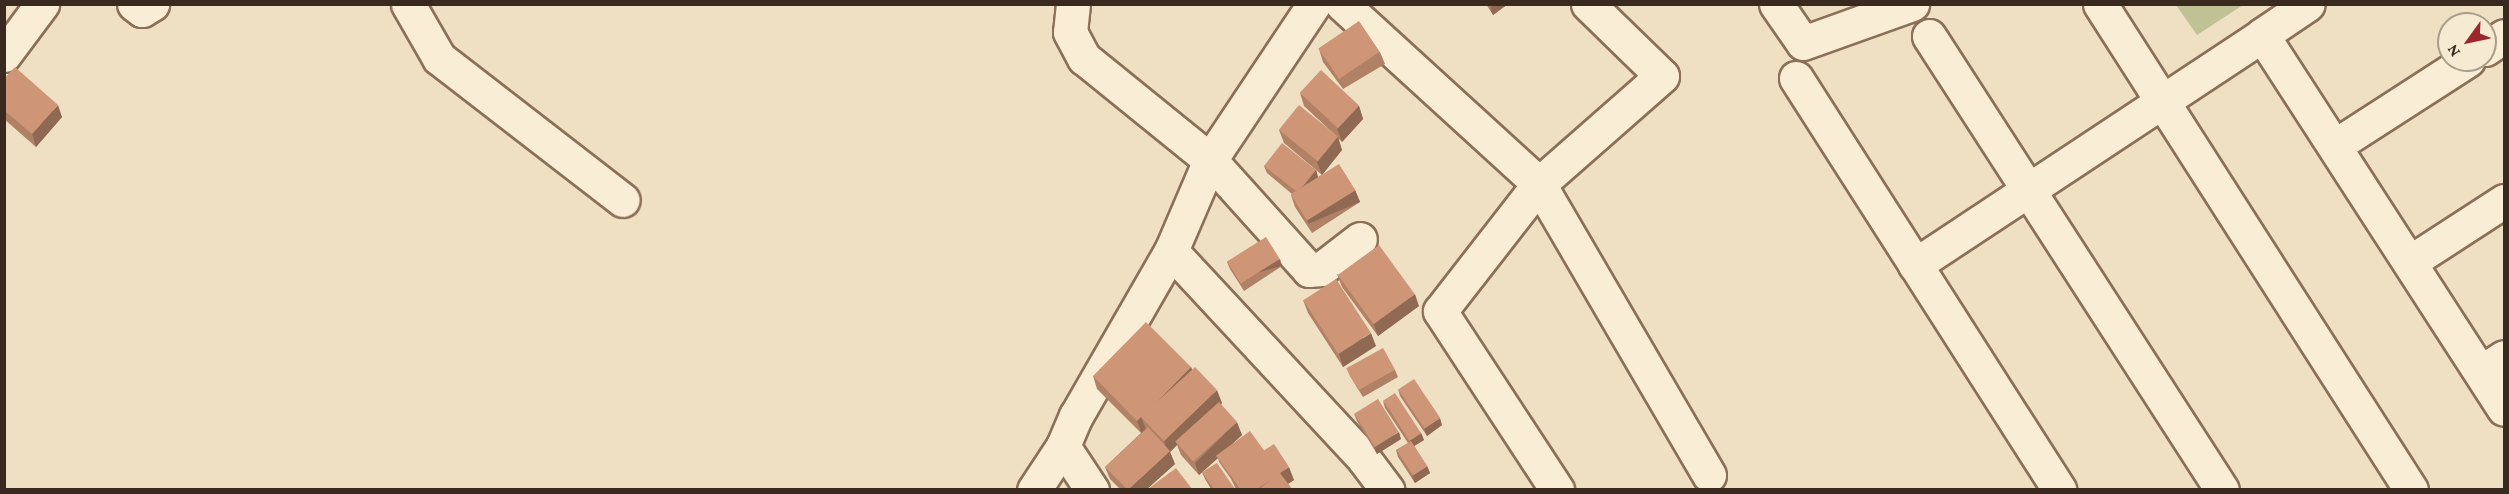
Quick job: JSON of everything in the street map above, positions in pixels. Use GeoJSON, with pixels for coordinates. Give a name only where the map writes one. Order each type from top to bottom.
{"type":"FeatureCollection","features":[{"type":"Feature","properties":{"kind":"street"},"geometry":{"type":"LineString","coordinates":[[4,55],[42,4]]}},
{"type":"Feature","properties":{"kind":"street"},"geometry":{"type":"LineString","coordinates":[[134,4],[142,10],[152,4]]}},
{"type":"Feature","properties":{"kind":"street"},"geometry":{"type":"LineString","coordinates":[[408,4],[439,58],[623,200]]}},
{"type":"Feature","properties":{"kind":"street"},"geometry":{"type":"LineString","coordinates":[[1073,4],[1070,32],[1084,58],[1210,160],[1311,271],[1321,270],[1360,239]]}},
{"type":"Feature","properties":{"kind":"street"},"geometry":{"type":"LineString","coordinates":[[1034,489],[1063,446],[1076,416],[1171,251],[1210,160],[1314,4]]}},
{"type":"Feature","properties":{"kind":"street"},"geometry":{"type":"LineString","coordinates":[[1342,4],[1539,184],[1709,475]]}},
{"type":"Feature","properties":{"kind":"street"},"geometry":{"type":"LineString","coordinates":[[1557,489],[1440,311],[1539,184],[1662,76],[1588,4]]}},
{"type":"Feature","properties":{"kind":"street"},"geometry":{"type":"LineString","coordinates":[[1776,4],[1803,44],[1912,4]]}},
{"type":"Feature","properties":{"kind":"street"},"geometry":{"type":"LineString","coordinates":[[2100,4],[2411,489]]}},
{"type":"Feature","properties":{"kind":"street"},"geometry":{"type":"LineString","coordinates":[[1915,265],[2308,4]]}},
{"type":"Feature","properties":{"kind":"street"},"geometry":{"type":"LineString","coordinates":[[2262,35],[2336,145],[2410,262],[2493,364],[2505,409]]}},
{"type":"Feature","properties":{"kind":"street"},"geometry":{"type":"LineString","coordinates":[[1929,36],[2222,489]]}},
{"type":"Feature","properties":{"kind":"street"},"geometry":{"type":"LineString","coordinates":[[2336,145],[2449,72]]}},
{"type":"Feature","properties":{"kind":"street"},"geometry":{"type":"LineString","coordinates":[[1796,78],[2059,489]]}},
{"type":"Feature","properties":{"kind":"street"},"geometry":{"type":"LineString","coordinates":[[2410,262],[2505,201]]}},
{"type":"Feature","properties":{"kind":"street"},"geometry":{"type":"LineString","coordinates":[[1171,251],[1364,459],[1387,489]]}},
{"type":"Feature","properties":{"kind":"street"},"geometry":{"type":"LineString","coordinates":[[1063,446],[1092,489]]}},
{"type":"Feature","properties":{"kind":"green space"},"geometry":{"type":"Polygon","coordinates":[[[2176,5],[2243,5],[2197,35],[2176,5]]]}},
{"type":"Feature","properties":{"kind":"building"},"geometry":{"type":"Polygon","coordinates":[[[1359,21],[1380,52],[1339,79],[1318,48],[1359,21]]]}},
{"type":"Feature","properties":{"kind":"building"},"geometry":{"type":"Polygon","coordinates":[[[15,67],[58,105],[32,134],[4,110],[4,79],[15,67]]]}},
{"type":"Feature","properties":{"kind":"building"},"geometry":{"type":"Polygon","coordinates":[[[1321,70],[1359,105],[1338,128],[1300,93],[1321,70]]]}},
{"type":"Feature","properties":{"kind":"building"},"geometry":{"type":"Polygon","coordinates":[[[1299,105],[1338,136],[1318,161],[1279,130],[1299,105]]]}},
{"type":"Feature","properties":{"kind":"building"},"geometry":{"type":"Polygon","coordinates":[[[1282,143],[1316,170],[1296,191],[1264,166],[1282,143]]]}},
{"type":"Feature","properties":{"kind":"building"},"geometry":{"type":"Polygon","coordinates":[[[1339,164],[1355,190],[1307,220],[1291,194],[1339,164]]]}},
{"type":"Feature","properties":{"kind":"building"},"geometry":{"type":"Polygon","coordinates":[[[1266,237],[1280,259],[1241,283],[1227,261],[1266,237]]]}},
{"type":"Feature","properties":{"kind":"building"},"geometry":{"type":"Polygon","coordinates":[[[1379,245],[1415,294],[1374,324],[1338,275],[1379,245]]]}},
{"type":"Feature","properties":{"kind":"building"},"geometry":{"type":"Polygon","coordinates":[[[1336,279],[1371,333],[1338,354],[1303,300],[1336,279]]]}},
{"type":"Feature","properties":{"kind":"building"},"geometry":{"type":"Polygon","coordinates":[[[1146,322],[1191,367],[1157,402],[1195,367],[1217,390],[1164,441],[1141,417],[1137,421],[1093,376],[1146,322]]]}},
{"type":"Feature","properties":{"kind":"building"},"geometry":{"type":"Polygon","coordinates":[[[1383,348],[1395,370],[1358,390],[1346,368],[1383,348]]]}},
{"type":"Feature","properties":{"kind":"building"},"geometry":{"type":"Polygon","coordinates":[[[1414,379],[1440,418],[1425,429],[1398,390],[1414,379]]]}},
{"type":"Feature","properties":{"kind":"building"},"geometry":{"type":"Polygon","coordinates":[[[1395,393],[1421,433],[1409,441],[1383,401],[1395,393]]]}},
{"type":"Feature","properties":{"kind":"building"},"geometry":{"type":"Polygon","coordinates":[[[1378,399],[1399,432],[1375,447],[1354,414],[1378,399]]]}},
{"type":"Feature","properties":{"kind":"building"},"geometry":{"type":"Polygon","coordinates":[[[1219,402],[1237,422],[1193,462],[1175,441],[1219,402]]]}},
{"type":"Feature","properties":{"kind":"building"},"geometry":{"type":"Polygon","coordinates":[[[1148,427],[1170,451],[1127,489],[1105,467],[1148,427]]]}},
{"type":"Feature","properties":{"kind":"building"},"geometry":{"type":"Polygon","coordinates":[[[1250,431],[1264,450],[1230,475],[1216,456],[1250,431]]]}},
{"type":"Feature","properties":{"kind":"building"},"geometry":{"type":"Polygon","coordinates":[[[1411,441],[1427,466],[1413,475],[1397,450],[1411,441]]]}},
{"type":"Feature","properties":{"kind":"building"},"geometry":{"type":"Polygon","coordinates":[[[1274,444],[1289,467],[1280,473],[1292,489],[1259,489],[1270,481],[1256,489],[1240,489],[1229,473],[1274,444]]]}},
{"type":"Feature","properties":{"kind":"building"},"geometry":{"type":"Polygon","coordinates":[[[1217,463],[1235,489],[1214,489],[1202,472],[1217,463]]]}},
{"type":"Feature","properties":{"kind":"building"},"geometry":{"type":"Polygon","coordinates":[[[1176,468],[1192,489],[1148,489],[1176,468]]]}}]}
